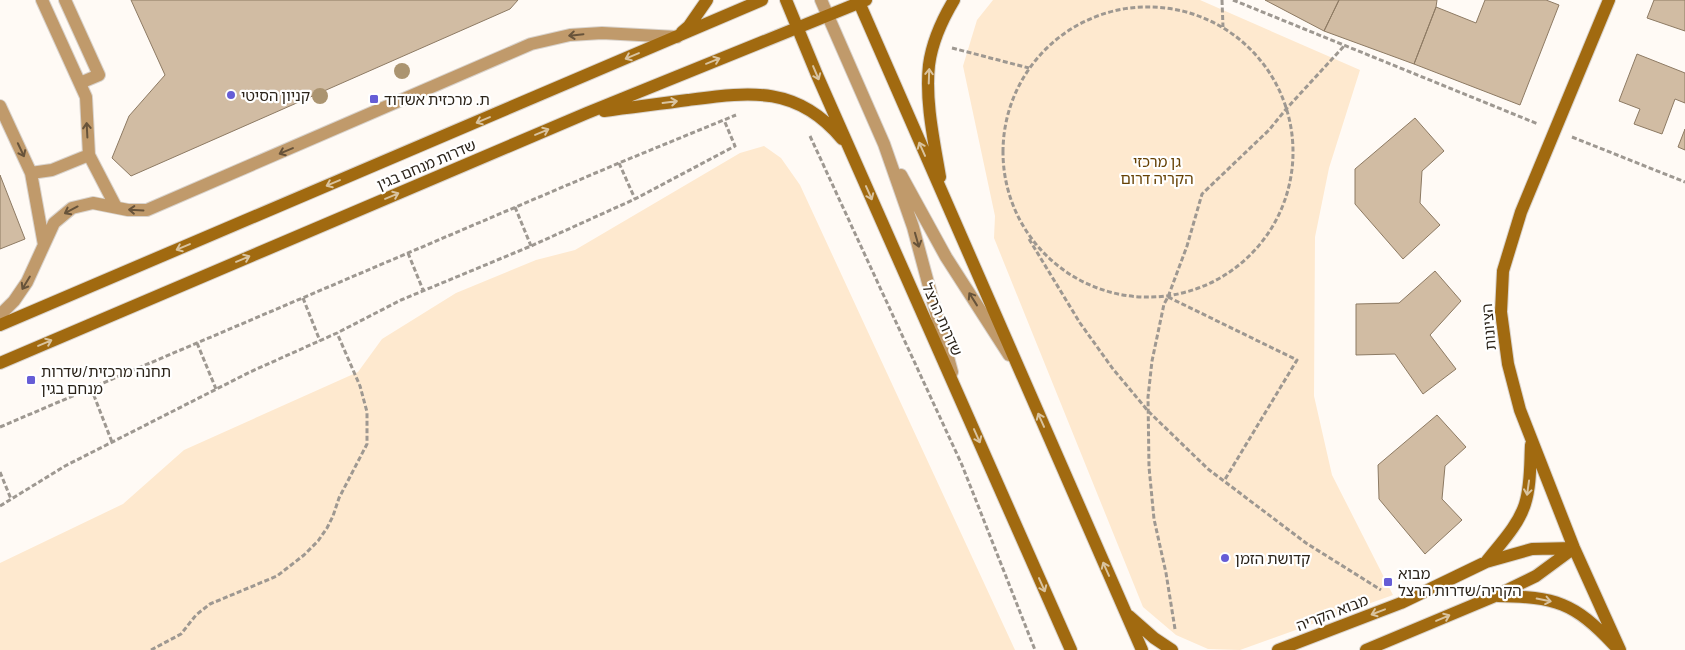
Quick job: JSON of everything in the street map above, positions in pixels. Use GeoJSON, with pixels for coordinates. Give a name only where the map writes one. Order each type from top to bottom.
{"type":"FeatureCollection","features":[{"type":"Feature","properties":{"kind":"main road"},"geometry":{"type":"LineString","coordinates":[[677,37],[689,26],[707,0]]}},
{"type":"Feature","properties":{"kind":"main road","name":"שדרות מנחם בגין"},"geometry":{"type":"LineString","coordinates":[[0,325],[762,0]]}},
{"type":"Feature","properties":{"kind":"main road","name":"שדרות הרצל"},"geometry":{"type":"LineString","coordinates":[[786,0],[1071,650]]}},
{"type":"Feature","properties":{"kind":"main road"},"geometry":{"type":"LineString","coordinates":[[942,194],[928,88],[929,65],[943,18],[954,0]]}},
{"type":"Feature","properties":{"kind":"main road","name":"הציונות"},"geometry":{"type":"LineString","coordinates":[[1608,0],[1521,212],[1504,271],[1500,312],[1508,364],[1520,410],[1574,548],[1619,650]]}},
{"type":"Feature","properties":{"kind":"main road"},"geometry":{"type":"LineString","coordinates":[[861,1],[942,194],[1142,650]]}},
{"type":"Feature","properties":{"kind":"main road","name":"שדרות מנחם בגין"},"geometry":{"type":"LineString","coordinates":[[0,362],[587,113],[861,1]]}},
{"type":"Feature","properties":{"kind":"main road"},"geometry":{"type":"LineString","coordinates":[[587,113],[726,95],[764,94],[783,98],[799,105],[832,128],[850,148]]}},
{"type":"Feature","properties":{"kind":"main road"},"geometry":{"type":"LineString","coordinates":[[1486,562],[1514,525],[1525,505],[1532,440]]}},
{"type":"Feature","properties":{"kind":"main road"},"geometry":{"type":"LineString","coordinates":[[1366,650],[1495,596],[1536,576],[1574,548]]}},
{"type":"Feature","properties":{"kind":"main road","name":"מבוא הקריה"},"geometry":{"type":"LineString","coordinates":[[1278,650],[1401,603],[1486,562],[1532,549],[1574,548]]}},
{"type":"Feature","properties":{"kind":"main road"},"geometry":{"type":"LineString","coordinates":[[1495,596],[1526,597],[1561,604],[1577,611],[1595,624],[1619,650]]}},
{"type":"Feature","properties":{"kind":"main road"},"geometry":{"type":"LineString","coordinates":[[1126,613],[1154,638],[1172,650]]}},
{"type":"Feature","properties":{"kind":"main road"},"geometry":{"type":"LineString","coordinates":[[1059,650],[1062,628]]}},
{"type":"Feature","properties":{"kind":"lane"},"geometry":{"type":"LineString","coordinates":[[42,0],[86,97],[89,155],[116,207]]}},
{"type":"Feature","properties":{"kind":"lane"},"geometry":{"type":"LineString","coordinates":[[65,0],[99,75],[80,83]]}},
{"type":"Feature","properties":{"kind":"lane"},"geometry":{"type":"LineString","coordinates":[[821,0],[884,144],[913,228],[957,392]]}},
{"type":"Feature","properties":{"kind":"lane"},"geometry":{"type":"LineString","coordinates":[[0,315],[14,301],[28,282],[54,223],[72,208],[93,204],[128,210],[147,210],[531,44],[570,35],[602,33],[677,37]]}},
{"type":"Feature","properties":{"kind":"lane"},"geometry":{"type":"LineString","coordinates":[[0,106],[31,173],[44,245]]}},
{"type":"Feature","properties":{"kind":"lane"},"geometry":{"type":"LineString","coordinates":[[884,144],[946,257],[1019,370]]}},
{"type":"Feature","properties":{"kind":"lane"},"geometry":{"type":"LineString","coordinates":[[31,173],[52,170],[89,155]]}},
{"type":"Feature","properties":{"kind":"path"},"geometry":{"type":"LineString","coordinates":[[1222,0],[1223,27]]}},
{"type":"Feature","properties":{"kind":"path"},"geometry":{"type":"LineString","coordinates":[[1233,0],[1294,22],[1345,45],[1685,182]]}},
{"type":"Feature","properties":{"kind":"path"},"geometry":{"type":"LineString","coordinates":[[1019,224],[1046,258],[1082,284],[1124,297],[1168,297],[1208,285],[1244,262],[1271,230],[1288,192],[1294,150],[1287,108],[1273,76],[1251,48],[1223,27],[1183,10],[1139,6],[1097,15],[1059,36],[1028,68],[1010,104],[1002,144],[1005,185],[1019,224],[1080,323],[1113,369],[1148,411],[1208,469],[1306,543],[1401,603]]}},
{"type":"Feature","properties":{"kind":"path"},"geometry":{"type":"LineString","coordinates":[[934,43],[1028,68]]}},
{"type":"Feature","properties":{"kind":"path"},"geometry":{"type":"LineString","coordinates":[[1175,632],[1166,573],[1154,519],[1149,467],[1148,411],[1152,361],[1164,304],[1187,246],[1202,194],[1269,130],[1345,45]]}},
{"type":"Feature","properties":{"kind":"path"},"geometry":{"type":"LineString","coordinates":[[0,427],[619,162],[743,113]]}},
{"type":"Feature","properties":{"kind":"path"},"geometry":{"type":"LineString","coordinates":[[0,506],[65,466],[250,372],[337,334],[423,290],[531,246],[635,198],[735,146],[724,120]]}},
{"type":"Feature","properties":{"kind":"path"},"geometry":{"type":"LineString","coordinates":[[808,131],[962,465],[1036,650]]}},
{"type":"Feature","properties":{"kind":"path"},"geometry":{"type":"LineString","coordinates":[[619,162],[635,198]]}},
{"type":"Feature","properties":{"kind":"path"},"geometry":{"type":"LineString","coordinates":[[515,207],[531,246]]}},
{"type":"Feature","properties":{"kind":"path"},"geometry":{"type":"LineString","coordinates":[[408,252],[423,290]]}},
{"type":"Feature","properties":{"kind":"path"},"geometry":{"type":"LineString","coordinates":[[1168,297],[1297,360],[1224,481]]}},
{"type":"Feature","properties":{"kind":"path"},"geometry":{"type":"LineString","coordinates":[[303,298],[320,341]]}},
{"type":"Feature","properties":{"kind":"path"},"geometry":{"type":"LineString","coordinates":[[151,650],[181,634],[196,616],[210,604],[261,584],[283,572],[318,541],[327,528],[334,516],[339,498],[368,444],[365,403],[360,386],[337,334]]}},
{"type":"Feature","properties":{"kind":"path"},"geometry":{"type":"LineString","coordinates":[[197,342],[216,389]]}},
{"type":"Feature","properties":{"kind":"path"},"geometry":{"type":"LineString","coordinates":[[91,388],[112,442]]}},
{"type":"Feature","properties":{"kind":"path"},"geometry":{"type":"LineString","coordinates":[[0,472],[11,499]]}},
{"type":"Feature","properties":{"kind":"green space","name":"גן מרכזי הקריה דרום"},"geometry":{"type":"Polygon","coordinates":[[[993,0],[1200,0],[1360,70],[1329,168],[1315,237],[1314,396],[1332,475],[1393,595],[1240,650],[1208,649],[1176,635],[1143,607],[994,238],[995,216],[963,66],[977,20],[993,0]]]}},
{"type":"Feature","properties":{"kind":"green space"},"geometry":{"type":"Polygon","coordinates":[[[764,146],[781,158],[800,185],[1015,650],[0,650],[0,563],[123,504],[184,450],[358,372],[382,339],[456,293],[536,260],[575,250],[740,153],[764,146]]]}},
{"type":"Feature","properties":{"kind":"building","name":"קניון הסיטי"},"geometry":{"type":"Polygon","coordinates":[[[131,0],[518,0],[510,9],[131,176],[112,158],[129,116],[165,75],[131,0]]]}},
{"type":"Feature","properties":{"kind":"building"},"geometry":{"type":"Polygon","coordinates":[[[1265,0],[1339,0],[1324,31],[1265,0]]]}},
{"type":"Feature","properties":{"kind":"building"},"geometry":{"type":"Polygon","coordinates":[[[1339,0],[1437,0],[1414,64],[1324,31],[1339,0]]]}},
{"type":"Feature","properties":{"kind":"building"},"geometry":{"type":"Polygon","coordinates":[[[1485,0],[1546,0],[1559,5],[1520,105],[1414,64],[1436,7],[1476,23],[1485,0]]]}},
{"type":"Feature","properties":{"kind":"building"},"geometry":{"type":"Polygon","coordinates":[[[1654,0],[1685,0],[1685,31],[1647,18],[1654,0]]]}},
{"type":"Feature","properties":{"kind":"building"},"geometry":{"type":"Polygon","coordinates":[[[1637,54],[1685,73],[1685,103],[1675,99],[1662,134],[1634,124],[1640,109],[1619,101],[1637,54]]]}},
{"type":"Feature","properties":{"kind":"building"},"geometry":{"type":"Polygon","coordinates":[[[1415,118],[1444,151],[1422,171],[1420,203],[1440,225],[1403,259],[1355,204],[1355,169],[1415,118]]]}},
{"type":"Feature","properties":{"kind":"building"},"geometry":{"type":"Polygon","coordinates":[[[1685,129],[1685,150],[1678,147],[1685,129]]]}},
{"type":"Feature","properties":{"kind":"building"},"geometry":{"type":"Polygon","coordinates":[[[0,175],[25,239],[0,249],[0,175]]]}},
{"type":"Feature","properties":{"kind":"building"},"geometry":{"type":"Polygon","coordinates":[[[1435,271],[1461,301],[1430,335],[1456,369],[1423,394],[1395,354],[1356,355],[1356,304],[1399,303],[1435,271]]]}},
{"type":"Feature","properties":{"kind":"building"},"geometry":{"type":"Polygon","coordinates":[[[1437,415],[1466,447],[1445,466],[1442,499],[1462,520],[1425,554],[1379,499],[1378,465],[1437,415]]]}},
{"type":"Feature","properties":{"kind":"place","name":"קניון הסיטי"},"geometry":{"type":"Point","coordinates":[231,95]}},
{"type":"Feature","properties":{"kind":"place","name":"ת. מרכזית אשדוד"},"geometry":{"type":"Point","coordinates":[374,99]}},
{"type":"Feature","properties":{"kind":"place","name":"תחנה מרכזית/שדרות מנחם בגין"},"geometry":{"type":"Point","coordinates":[31,380]}},
{"type":"Feature","properties":{"kind":"place","name":"קדושת הזמן"},"geometry":{"type":"Point","coordinates":[1225,558]}},
{"type":"Feature","properties":{"kind":"place","name":"מבוא הקריה/שדרות הרצל"},"geometry":{"type":"Point","coordinates":[1388,582]}}]}
